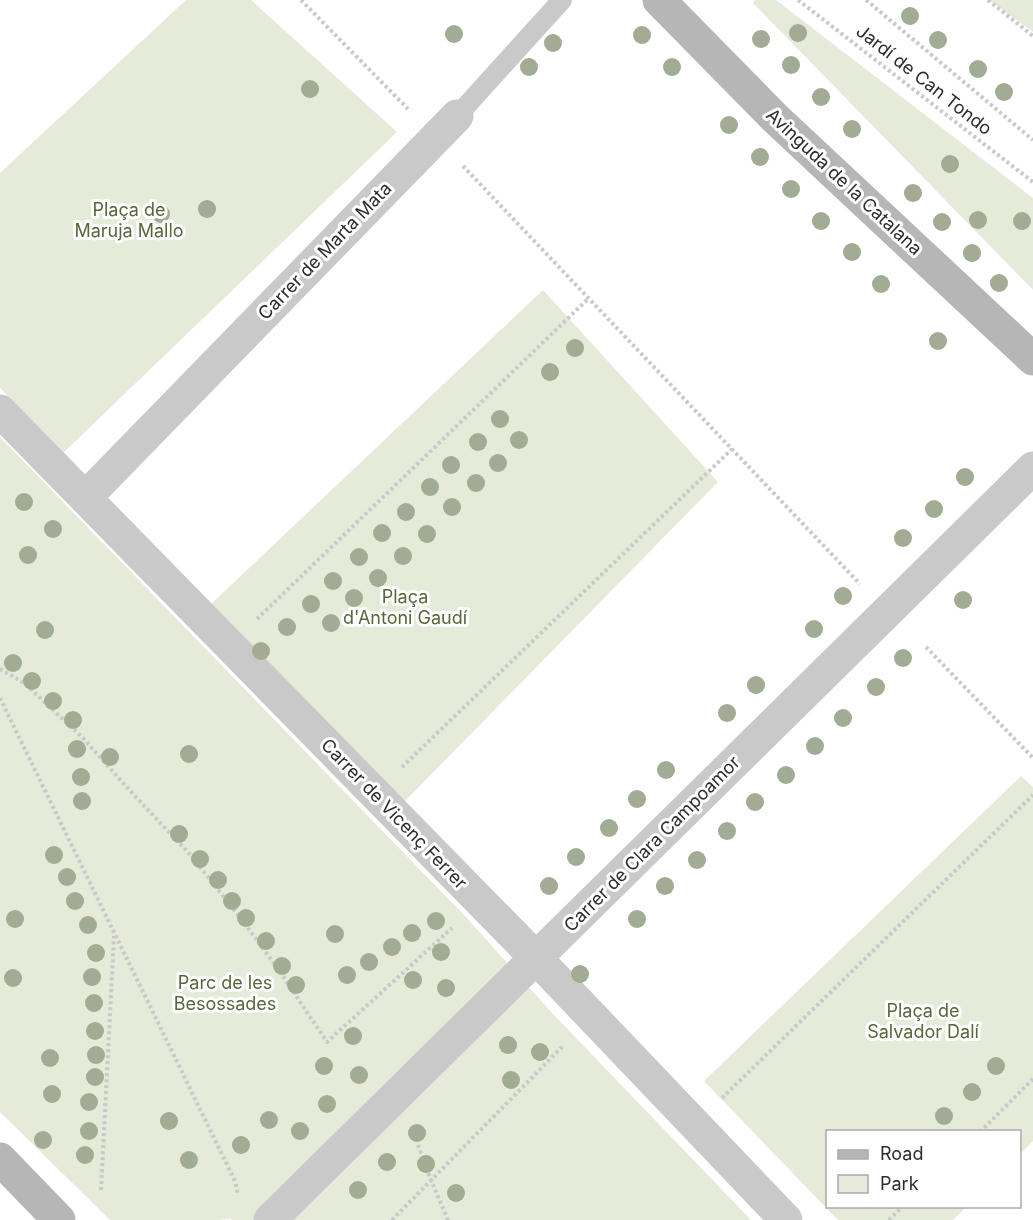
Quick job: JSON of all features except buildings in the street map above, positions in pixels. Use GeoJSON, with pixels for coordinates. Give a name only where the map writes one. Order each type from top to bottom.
{"type":"FeatureCollection","features":[{"type":"Feature","properties":{"kind":"street","name":"Avinguda de la Catalana"},"geometry":{"type":"LineString","coordinates":[[659,0],[775,118],[1033,359]]}},
{"type":"Feature","properties":{"kind":"street","name":"Carrer de Marta Mata"},"geometry":{"type":"LineString","coordinates":[[85,498],[446,126]]}},
{"type":"Feature","properties":{"kind":"street","name":"Carrer de Vicenç Ferrer"},"geometry":{"type":"LineString","coordinates":[[0,411],[536,958],[786,1220]]}},
{"type":"Feature","properties":{"kind":"street","name":"Carrer de Clara Campoamor"},"geometry":{"type":"LineString","coordinates":[[270,1220],[1033,468]]}},
{"type":"Feature","properties":{"kind":"street"},"geometry":{"type":"LineString","coordinates":[[0,1159],[59,1220]]}},
{"type":"Feature","properties":{"kind":"lane","name":"Carrer de Marta Mata"},"geometry":{"type":"LineString","coordinates":[[446,126],[562,0]]}},
{"type":"Feature","properties":{"kind":"path"},"geometry":{"type":"LineString","coordinates":[[301,0],[446,126],[589,298],[860,584]]}},
{"type":"Feature","properties":{"kind":"path","name":"Jardí de Can Tondo"},"geometry":{"type":"LineString","coordinates":[[798,0],[1033,182]]}},
{"type":"Feature","properties":{"kind":"path","name":"Jardí de Can Tondo"},"geometry":{"type":"LineString","coordinates":[[866,0],[1033,140]]}},
{"type":"Feature","properties":{"kind":"path"},"geometry":{"type":"LineString","coordinates":[[988,0],[1033,36]]}},
{"type":"Feature","properties":{"kind":"path"},"geometry":{"type":"LineString","coordinates":[[230,646],[589,298]]}},
{"type":"Feature","properties":{"kind":"path"},"geometry":{"type":"LineString","coordinates":[[374,794],[732,449]]}},
{"type":"Feature","properties":{"kind":"path"},"geometry":{"type":"LineString","coordinates":[[926,647],[1033,758]]}},
{"type":"Feature","properties":{"kind":"path"},"geometry":{"type":"LineString","coordinates":[[0,669],[24,683],[83,738],[187,851],[250,930],[327,1042],[465,916],[482,904]]}},
{"type":"Feature","properties":{"kind":"path"},"geometry":{"type":"LineString","coordinates":[[0,698],[235,1181],[239,1202]]}},
{"type":"Feature","properties":{"kind":"path"},"geometry":{"type":"LineString","coordinates":[[694,1125],[1033,795]]}},
{"type":"Feature","properties":{"kind":"path"},"geometry":{"type":"LineString","coordinates":[[101,1190],[114,933]]}},
{"type":"Feature","properties":{"kind":"path"},"geometry":{"type":"LineString","coordinates":[[392,1220],[565,1044]]}},
{"type":"Feature","properties":{"kind":"path"},"geometry":{"type":"LineString","coordinates":[[981,1130],[1033,1079]]}},
{"type":"Feature","properties":{"kind":"path"},"geometry":{"type":"LineString","coordinates":[[418,1145],[448,1220]]}},
{"type":"Feature","properties":{"kind":"path"},"geometry":{"type":"LineString","coordinates":[[889,1220],[901,1208]]}},
{"type":"Feature","properties":{"kind":"green space","name":"Plaça de Maruja Mallo"},"geometry":{"type":"Polygon","coordinates":[[[186,0],[251,0],[397,132],[63,453],[0,388],[0,173],[186,0]]]}},
{"type":"Feature","properties":{"kind":"green space"},"geometry":{"type":"Polygon","coordinates":[[[755,0],[776,0],[1033,198],[1033,290],[753,3],[755,0]]]}},
{"type":"Feature","properties":{"kind":"green space"},"geometry":{"type":"Polygon","coordinates":[[[989,0],[1033,0],[1033,32],[989,0]]]}},
{"type":"Feature","properties":{"kind":"green space","name":"Plaça d'Antoni Gaudí"},"geometry":{"type":"Polygon","coordinates":[[[543,290],[718,482],[404,802],[210,605],[543,290]]]}},
{"type":"Feature","properties":{"kind":"green space","name":"Parc de les Besossades"},"geometry":{"type":"Polygon","coordinates":[[[0,437],[465,916],[552,1013],[751,1220],[110,1220],[0,1112],[0,437]]]}},
{"type":"Feature","properties":{"kind":"green space","name":"Plaça de Salvador Dalí"},"geometry":{"type":"Polygon","coordinates":[[[1021,776],[1033,787],[1033,1141],[1021,1153],[1021,1130],[826,1130],[826,1208],[704,1081],[1021,776]]]}},
{"type":"Feature","properties":{"kind":"green space","name":"Plaça de Salvador Dalí"},"geometry":{"type":"Polygon","coordinates":[[[826,1208],[965,1208],[953,1220],[838,1220],[826,1208]]]}}]}
